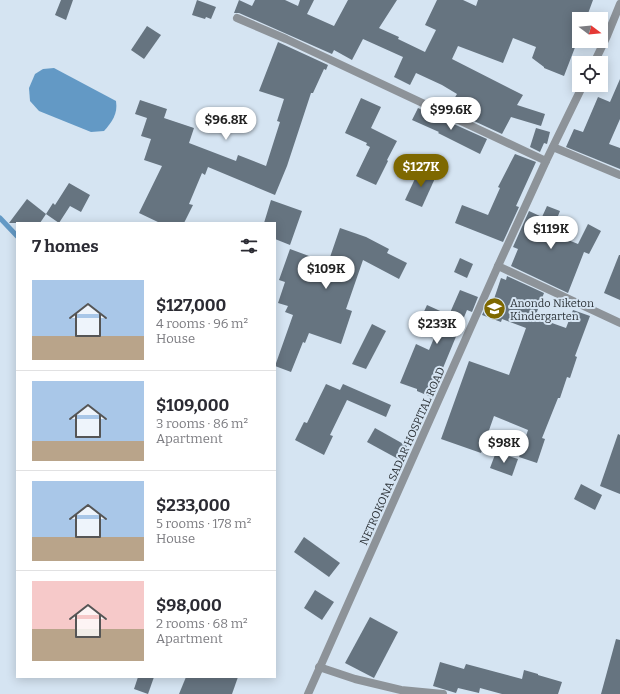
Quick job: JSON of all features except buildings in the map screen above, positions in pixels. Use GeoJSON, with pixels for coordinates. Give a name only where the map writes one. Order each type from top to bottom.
{"type":"FeatureCollection","features":[{"type":"Feature","properties":{"kind":"street"},"geometry":{"type":"LineString","coordinates":[[597,56],[620,4]]}},
{"type":"Feature","properties":{"kind":"street"},"geometry":{"type":"LineString","coordinates":[[237,18],[286,39],[546,161]]}},
{"type":"Feature","properties":{"kind":"street","name":"NETROKONA SADAR HOSPITAL ROAD"},"geometry":{"type":"LineString","coordinates":[[308,694],[498,266],[580,92]]}},
{"type":"Feature","properties":{"kind":"street"},"geometry":{"type":"LineString","coordinates":[[553,147],[620,175]]}},
{"type":"Feature","properties":{"kind":"street"},"geometry":{"type":"LineString","coordinates":[[498,266],[620,323]]}},
{"type":"Feature","properties":{"kind":"street"},"geometry":{"type":"LineString","coordinates":[[319,667],[355,679],[401,690],[443,694]]}},
{"type":"Feature","properties":{"kind":"water"},"geometry":{"type":"Polygon","coordinates":[[[54,68],[116,101],[114,118],[104,131],[91,132],[39,111],[30,101],[29,88],[35,74],[43,69],[54,68]]]}},
{"type":"Feature","properties":{"kind":"waterway"},"geometry":{"type":"LineString","coordinates":[[0,218],[16,235]]}},
{"type":"Feature","properties":{"kind":"place","name":"Anondo Niketon Kindergarten"},"geometry":{"type":"Point","coordinates":[495,309]}}]}
